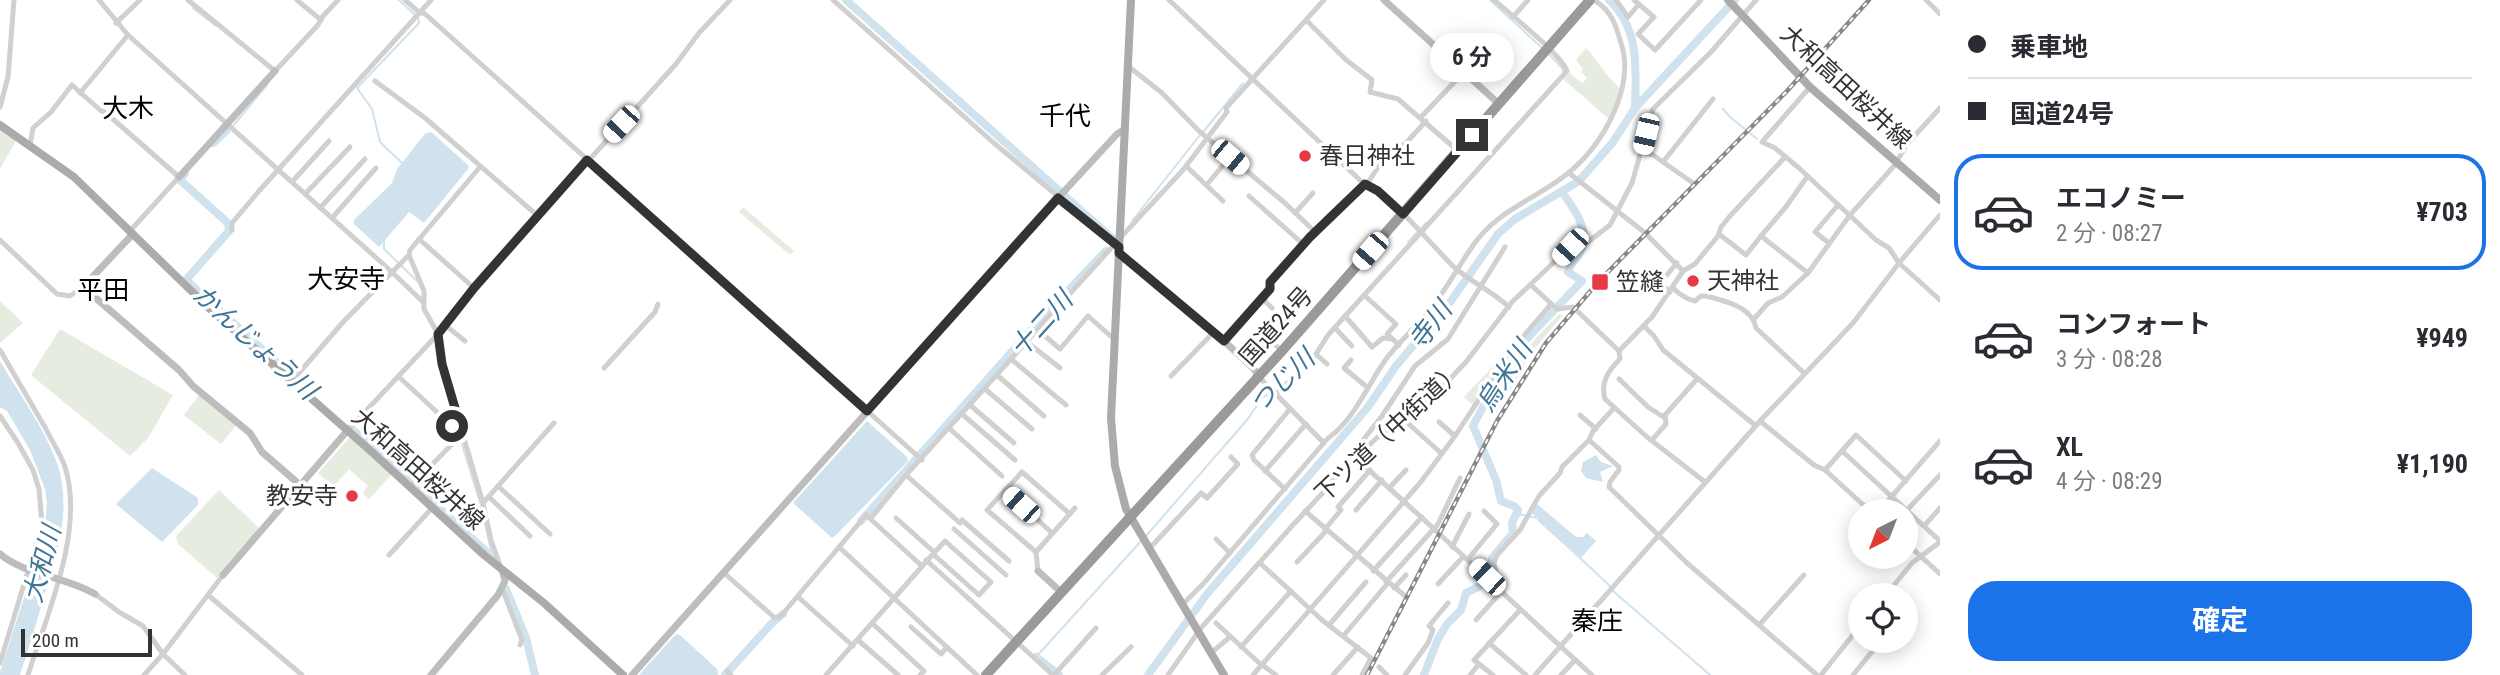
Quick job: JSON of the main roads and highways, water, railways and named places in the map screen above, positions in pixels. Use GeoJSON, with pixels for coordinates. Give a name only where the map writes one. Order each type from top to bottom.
{"type":"FeatureCollection","features":[{"type":"Feature","properties":{"kind":"highway","name":"国道24号"},"geometry":{"type":"LineString","coordinates":[[986,675],[1259,377],[1592,0]]}},
{"type":"Feature","properties":{"kind":"main road"},"geometry":{"type":"LineString","coordinates":[[1131,0],[1111,439],[1115,466],[1130,518],[1224,675]]}},
{"type":"Feature","properties":{"kind":"main road","name":"大和高田桜井線"},"geometry":{"type":"LineString","coordinates":[[1728,0],[1810,86],[1940,200]]}},
{"type":"Feature","properties":{"kind":"main road","name":"大和高田桜井線"},"geometry":{"type":"LineString","coordinates":[[0,125],[74,177],[211,310],[293,379],[623,675]]}},
{"type":"Feature","properties":{"kind":"water"},"geometry":{"type":"Polygon","coordinates":[[[431,132],[469,166],[468,169],[424,223],[409,212],[379,247],[354,224],[354,220],[392,183],[397,169],[425,134],[431,132]]]}},
{"type":"Feature","properties":{"kind":"water","name":"大和川"},"geometry":{"type":"Polygon","coordinates":[[[0,361],[52,450],[63,496],[62,529],[20,675],[0,675],[0,672],[44,536],[47,503],[45,489],[30,450],[7,411],[0,407],[0,361]]]}},
{"type":"Feature","properties":{"kind":"water"},"geometry":{"type":"Polygon","coordinates":[[[867,421],[907,457],[908,461],[834,537],[831,537],[793,503],[867,421]]]}},
{"type":"Feature","properties":{"kind":"water"},"geometry":{"type":"Polygon","coordinates":[[[1596,455],[1601,462],[1613,466],[1600,472],[1603,482],[1586,478],[1581,471],[1583,462],[1596,455]]]}},
{"type":"Feature","properties":{"kind":"water"},"geometry":{"type":"Polygon","coordinates":[[[152,468],[198,498],[198,505],[162,542],[116,504],[152,468]]]}},
{"type":"Feature","properties":{"kind":"water"},"geometry":{"type":"Polygon","coordinates":[[[1537,504],[1576,537],[1583,537],[1587,533],[1596,541],[1580,559],[1539,522],[1531,511],[1537,504]]]}},
{"type":"Feature","properties":{"kind":"water"},"geometry":{"type":"Polygon","coordinates":[[[676,634],[717,669],[718,675],[639,675],[676,634]]]}},
{"type":"Feature","properties":{"kind":"waterway"},"geometry":{"type":"LineString","coordinates":[[399,0],[414,14]]}},
{"type":"Feature","properties":{"kind":"waterway","name":"十二川"},"geometry":{"type":"LineString","coordinates":[[846,0],[1113,239]]}},
{"type":"Feature","properties":{"kind":"waterway","name":"つじ川"},"geometry":{"type":"LineString","coordinates":[[1490,0],[1542,48]]}},
{"type":"Feature","properties":{"kind":"waterway"},"geometry":{"type":"LineString","coordinates":[[1609,0],[1619,12],[1631,37],[1635,64],[1635,108]]}},
{"type":"Feature","properties":{"kind":"waterway","name":"寺川"},"geometry":{"type":"LineString","coordinates":[[1148,675],[1207,594],[1368,407],[1396,366],[1451,301],[1498,234],[1515,219],[1579,181],[1613,142],[1635,108],[1735,0]]}},
{"type":"Feature","properties":{"kind":"waterway","name":"かんじょう川"},"geometry":{"type":"LineString","coordinates":[[193,8],[216,26]]}},
{"type":"Feature","properties":{"kind":"waterway"},"geometry":{"type":"LineString","coordinates":[[402,163],[380,142],[372,109],[357,88],[419,23],[418,18]]}},
{"type":"Feature","properties":{"kind":"waterway","name":"つじ川"},"geometry":{"type":"LineString","coordinates":[[1549,54],[1563,71]]}},
{"type":"Feature","properties":{"kind":"waterway"},"geometry":{"type":"LineString","coordinates":[[1204,131],[1243,83]]}},
{"type":"Feature","properties":{"kind":"waterway","name":"かんじょう川"},"geometry":{"type":"LineString","coordinates":[[233,126],[267,85]]}},
{"type":"Feature","properties":{"kind":"waterway"},"geometry":{"type":"LineString","coordinates":[[1723,109],[1757,139]]}},
{"type":"Feature","properties":{"kind":"waterway","name":"かんじょう川"},"geometry":{"type":"LineString","coordinates":[[213,143],[226,131]]}},
{"type":"Feature","properties":{"kind":"waterway"},"geometry":{"type":"LineString","coordinates":[[1132,221],[1200,135]]}},
{"type":"Feature","properties":{"kind":"waterway","name":"かんじょう川"},"geometry":{"type":"LineString","coordinates":[[185,173],[180,180],[228,223],[229,231],[186,280],[309,392]]}},
{"type":"Feature","properties":{"kind":"waterway","name":"烏米川"},"geometry":{"type":"LineString","coordinates":[[1424,675],[1438,639],[1447,624],[1461,610],[1466,593],[1480,586],[1491,575],[1492,558],[1513,533],[1512,523],[1518,510],[1501,501],[1496,480],[1473,426],[1516,350],[1582,281],[1568,272],[1582,248],[1582,225],[1562,192]]}},
{"type":"Feature","properties":{"kind":"waterway","name":"つじ川"},"geometry":{"type":"LineString","coordinates":[[1408,242],[1426,223]]}},
{"type":"Feature","properties":{"kind":"waterway"},"geometry":{"type":"LineString","coordinates":[[384,241],[384,249],[417,281]]}},
{"type":"Feature","properties":{"kind":"waterway","name":"十二川"},"geometry":{"type":"LineString","coordinates":[[861,521],[1042,318],[1106,251]]}},
{"type":"Feature","properties":{"kind":"waterway","name":"つじ川"},"geometry":{"type":"LineString","coordinates":[[1294,374],[1310,358]]}},
{"type":"Feature","properties":{"kind":"waterway"},"geometry":{"type":"LineString","coordinates":[[445,384],[456,423]]}},
{"type":"Feature","properties":{"kind":"waterway","name":"つじ川"},"geometry":{"type":"LineString","coordinates":[[1146,536],[1247,420],[1263,397],[1271,393]]}},
{"type":"Feature","properties":{"kind":"waterway","name":"かんじょう川"},"geometry":{"type":"LineString","coordinates":[[350,428],[493,558]]}},
{"type":"Feature","properties":{"kind":"waterway"},"geometry":{"type":"LineString","coordinates":[[460,438],[481,506],[492,555]]}},
{"type":"Feature","properties":{"kind":"waterway"},"geometry":{"type":"LineString","coordinates":[[1518,514],[1537,518]]}},
{"type":"Feature","properties":{"kind":"waterway","name":"つじ川"},"geometry":{"type":"LineString","coordinates":[[1036,657],[1142,540]]}},
{"type":"Feature","properties":{"kind":"waterway"},"geometry":{"type":"LineString","coordinates":[[1580,558],[1613,591],[1710,675]]}},
{"type":"Feature","properties":{"kind":"waterway","name":"かんじょう川"},"geometry":{"type":"LineString","coordinates":[[506,589],[526,638],[535,675]]}},
{"type":"Feature","properties":{"kind":"waterway","name":"十二川"},"geometry":{"type":"LineString","coordinates":[[725,675],[783,614]]}},
{"type":"Feature","properties":{"kind":"waterway","name":"つじ川"},"geometry":{"type":"LineString","coordinates":[[1036,657],[1059,675]]}},
{"type":"Feature","properties":{"kind":"railway"},"geometry":{"type":"LineString","coordinates":[[1367,675],[1497,421],[1546,343],[1599,281],[1787,91],[1869,0]]}},
{"type":"Feature","properties":{"kind":"place","name":"春日神社"},"geometry":{"type":"Point","coordinates":[1305,156]}},
{"type":"Feature","properties":{"kind":"place","name":"天神社"},"geometry":{"type":"Point","coordinates":[1693,281]}},
{"type":"Feature","properties":{"kind":"place","name":"笠縫"},"geometry":{"type":"Point","coordinates":[1600,282]}},
{"type":"Feature","properties":{"kind":"place","name":"教安寺"},"geometry":{"type":"Point","coordinates":[352,496]}},
{"type":"Feature","properties":{"kind":"district","name":"大木"},"geometry":{"type":"Point","coordinates":[128,108]}},
{"type":"Feature","properties":{"kind":"district","name":"千代"},"geometry":{"type":"Point","coordinates":[1065,116]}},
{"type":"Feature","properties":{"kind":"district","name":"大安寺"},"geometry":{"type":"Point","coordinates":[346,279]}},
{"type":"Feature","properties":{"kind":"district","name":"平田"},"geometry":{"type":"Point","coordinates":[103,290]}},
{"type":"Feature","properties":{"kind":"district","name":"秦庄"},"geometry":{"type":"Point","coordinates":[1597,621]}}]}
